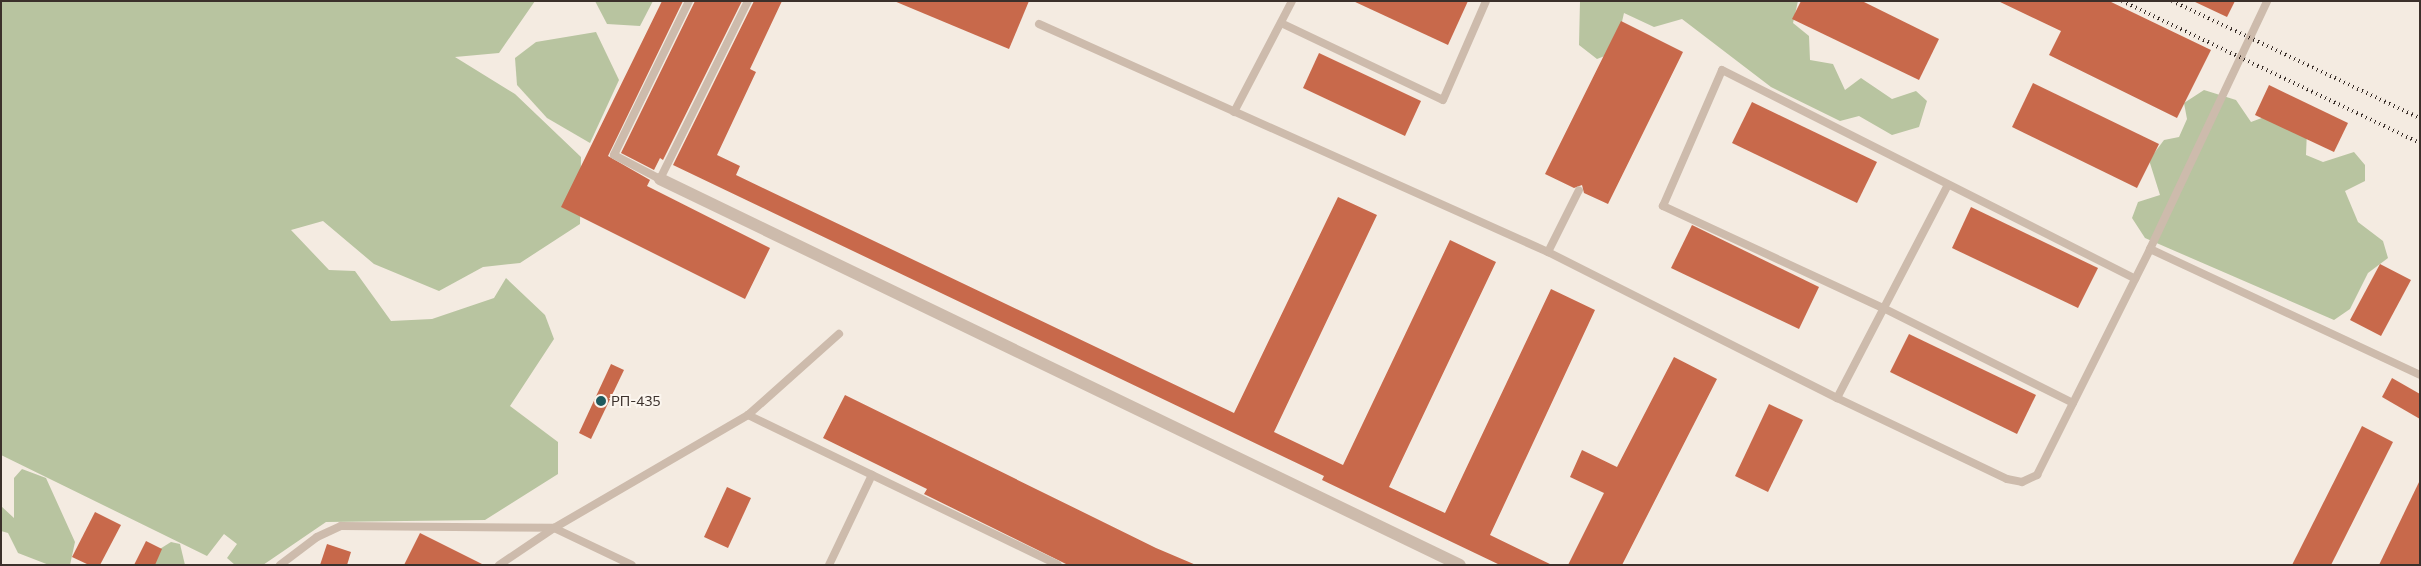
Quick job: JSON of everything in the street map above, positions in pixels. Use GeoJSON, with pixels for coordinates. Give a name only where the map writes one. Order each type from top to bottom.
{"type":"FeatureCollection","features":[{"type":"Feature","properties":{"kind":"street"},"geometry":{"type":"LineString","coordinates":[[660,179],[1460,565]]}},
{"type":"Feature","properties":{"kind":"lane"},"geometry":{"type":"LineString","coordinates":[[689,1],[614,155],[660,179],[748,1]]}},
{"type":"Feature","properties":{"kind":"lane"},"geometry":{"type":"LineString","coordinates":[[1234,112],[1292,1]]}},
{"type":"Feature","properties":{"kind":"lane"},"geometry":{"type":"LineString","coordinates":[[1280,23],[1444,100],[1486,1]]}},
{"type":"Feature","properties":{"kind":"lane"},"geometry":{"type":"LineString","coordinates":[[1039,24],[1548,252],[1837,398],[2007,479],[2022,482],[2037,475],[2150,249],[2267,1]]}},
{"type":"Feature","properties":{"kind":"lane"},"geometry":{"type":"LineString","coordinates":[[2073,403],[1885,309],[1663,206],[1722,70],[2135,279]]}},
{"type":"Feature","properties":{"kind":"lane"},"geometry":{"type":"LineString","coordinates":[[1837,398],[1948,185]]}},
{"type":"Feature","properties":{"kind":"lane"},"geometry":{"type":"LineString","coordinates":[[1548,252],[1579,190]]}},
{"type":"Feature","properties":{"kind":"lane"},"geometry":{"type":"LineString","coordinates":[[2150,249],[2420,375]]}},
{"type":"Feature","properties":{"kind":"lane"},"geometry":{"type":"LineString","coordinates":[[499,565],[554,528],[748,415],[839,334]]}},
{"type":"Feature","properties":{"kind":"lane"},"geometry":{"type":"LineString","coordinates":[[748,415],[1048,563],[1058,565]]}},
{"type":"Feature","properties":{"kind":"lane"},"geometry":{"type":"LineString","coordinates":[[829,565],[872,475]]}},
{"type":"Feature","properties":{"kind":"lane"},"geometry":{"type":"LineString","coordinates":[[280,565],[317,537],[341,526],[554,528],[632,565]]}},
{"type":"Feature","properties":{"kind":"green space"},"geometry":{"type":"Polygon","coordinates":[[[1,1],[535,1],[499,53],[455,57],[515,94],[581,157],[580,224],[520,263],[483,267],[439,291],[374,264],[323,221],[291,230],[329,270],[355,271],[391,321],[432,319],[494,298],[506,278],[545,315],[554,339],[510,406],[558,442],[558,474],[485,520],[326,522],[263,565],[235,565],[227,558],[237,544],[224,534],[207,556],[1,455],[1,1]]]}},
{"type":"Feature","properties":{"kind":"green space"},"geometry":{"type":"Polygon","coordinates":[[[595,1],[653,1],[640,26],[607,24],[595,1]]]}},
{"type":"Feature","properties":{"kind":"green space"},"geometry":{"type":"Polygon","coordinates":[[[1580,1],[1798,1],[1793,23],[1809,36],[1810,60],[1833,64],[1845,90],[1861,78],[1892,99],[1916,91],[1927,101],[1919,127],[1892,135],[1859,116],[1840,121],[1771,87],[1682,19],[1654,27],[1624,13],[1615,52],[1597,59],[1579,45],[1580,1]]]}},
{"type":"Feature","properties":{"kind":"green space"},"geometry":{"type":"Polygon","coordinates":[[[596,32],[619,80],[590,143],[547,118],[517,85],[515,58],[536,42],[596,32]]]}},
{"type":"Feature","properties":{"kind":"green space"},"geometry":{"type":"Polygon","coordinates":[[[2204,90],[2236,100],[2251,122],[2267,116],[2307,130],[2306,155],[2323,162],[2354,152],[2365,165],[2365,181],[2345,191],[2358,222],[2383,241],[2388,258],[2368,273],[2350,309],[2334,320],[2145,238],[2132,218],[2138,202],[2160,195],[2149,160],[2164,140],[2179,137],[2187,119],[2184,103],[2204,90]]]}},
{"type":"Feature","properties":{"kind":"green space"},"geometry":{"type":"Polygon","coordinates":[[[22,469],[46,478],[75,542],[70,565],[49,565],[18,553],[8,533],[1,531],[1,506],[14,518],[14,478],[22,469]]]}},
{"type":"Feature","properties":{"kind":"green space"},"geometry":{"type":"Polygon","coordinates":[[[171,542],[180,544],[185,565],[152,565],[147,557],[171,542]]]}},
{"type":"Feature","properties":{"kind":"building"},"geometry":{"type":"Polygon","coordinates":[[[662,1],[683,1],[608,156],[650,180],[647,186],[770,248],[745,299],[561,207],[662,1]]]}},
{"type":"Feature","properties":{"kind":"building"},"geometry":{"type":"Polygon","coordinates":[[[695,1],[742,1],[663,160],[660,158],[654,170],[621,153],[695,1]]]}},
{"type":"Feature","properties":{"kind":"building"},"geometry":{"type":"Polygon","coordinates":[[[754,1],[782,1],[750,69],[756,72],[717,155],[740,166],[736,175],[1234,413],[1338,197],[1377,215],[1274,432],[1343,465],[1450,240],[1496,262],[1389,487],[1445,513],[1551,289],[1595,310],[1490,535],[1552,565],[1500,565],[1322,480],[1324,476],[673,165],[754,1]]]}},
{"type":"Feature","properties":{"kind":"building"},"geometry":{"type":"Polygon","coordinates":[[[894,1],[1029,1],[1009,49],[894,1]]]}},
{"type":"Feature","properties":{"kind":"building"},"geometry":{"type":"Polygon","coordinates":[[[1353,1],[1468,1],[1448,45],[1353,1]]]}},
{"type":"Feature","properties":{"kind":"building"},"geometry":{"type":"Polygon","coordinates":[[[1801,1],[1862,1],[1939,39],[1919,80],[1792,19],[1801,1]]]}},
{"type":"Feature","properties":{"kind":"building"},"geometry":{"type":"Polygon","coordinates":[[[1998,1],[2109,1],[2211,50],[2177,118],[2049,55],[2061,31],[1998,1]]]}},
{"type":"Feature","properties":{"kind":"building"},"geometry":{"type":"Polygon","coordinates":[[[2193,1],[2235,1],[2227,17],[2193,1]]]}},
{"type":"Feature","properties":{"kind":"building"},"geometry":{"type":"Polygon","coordinates":[[[1621,21],[1683,52],[1608,204],[1584,193],[1582,185],[1574,188],[1545,174],[1621,21]]]}},
{"type":"Feature","properties":{"kind":"building"},"geometry":{"type":"Polygon","coordinates":[[[1319,53],[1421,101],[1405,136],[1303,88],[1319,53]]]}},
{"type":"Feature","properties":{"kind":"building"},"geometry":{"type":"Polygon","coordinates":[[[2033,83],[2159,144],[2137,188],[2012,127],[2033,83]]]}},
{"type":"Feature","properties":{"kind":"building"},"geometry":{"type":"Polygon","coordinates":[[[2269,85],[2348,123],[2334,152],[2255,115],[2269,85]]]}},
{"type":"Feature","properties":{"kind":"building"},"geometry":{"type":"Polygon","coordinates":[[[1752,102],[1877,162],[1857,203],[1732,143],[1752,102]]]}},
{"type":"Feature","properties":{"kind":"building"},"geometry":{"type":"Polygon","coordinates":[[[1971,207],[2098,268],[2078,308],[1952,248],[1971,207]]]}},
{"type":"Feature","properties":{"kind":"building"},"geometry":{"type":"Polygon","coordinates":[[[1692,225],[1819,287],[1799,329],[1671,268],[1692,225]]]}},
{"type":"Feature","properties":{"kind":"building"},"geometry":{"type":"Polygon","coordinates":[[[2380,264],[2411,280],[2381,336],[2350,320],[2380,264]]]}},
{"type":"Feature","properties":{"kind":"building"},"geometry":{"type":"Polygon","coordinates":[[[1909,334],[2036,395],[2017,434],[1890,372],[1909,334]]]}},
{"type":"Feature","properties":{"kind":"building"},"geometry":{"type":"Polygon","coordinates":[[[1674,357],[1717,379],[1622,565],[1568,565],[1604,493],[1570,477],[1582,450],[1617,467],[1674,357]]]}},
{"type":"Feature","properties":{"kind":"building","name":"РП-435"},"geometry":{"type":"Polygon","coordinates":[[[611,364],[624,370],[591,439],[579,433],[611,364]]]}},
{"type":"Feature","properties":{"kind":"building"},"geometry":{"type":"Polygon","coordinates":[[[2392,378],[2420,394],[2420,419],[2382,397],[2392,378]]]}},
{"type":"Feature","properties":{"kind":"building"},"geometry":{"type":"Polygon","coordinates":[[[845,395],[1156,548],[1196,565],[1068,565],[924,494],[927,489],[823,438],[845,395]]]}},
{"type":"Feature","properties":{"kind":"building"},"geometry":{"type":"Polygon","coordinates":[[[1769,404],[1803,420],[1768,492],[1735,476],[1769,404]]]}},
{"type":"Feature","properties":{"kind":"building"},"geometry":{"type":"Polygon","coordinates":[[[2362,426],[2393,442],[2331,565],[2292,565],[2362,426]]]}},
{"type":"Feature","properties":{"kind":"building"},"geometry":{"type":"Polygon","coordinates":[[[2420,480],[2420,565],[2379,565],[2420,480]]]}},
{"type":"Feature","properties":{"kind":"building"},"geometry":{"type":"Polygon","coordinates":[[[727,487],[751,498],[728,548],[704,537],[727,487]]]}},
{"type":"Feature","properties":{"kind":"building"},"geometry":{"type":"Polygon","coordinates":[[[95,512],[121,525],[100,565],[89,565],[72,557],[95,512]]]}},
{"type":"Feature","properties":{"kind":"building"},"geometry":{"type":"Polygon","coordinates":[[[420,533],[484,565],[404,565],[420,533]]]}},
{"type":"Feature","properties":{"kind":"building"},"geometry":{"type":"Polygon","coordinates":[[[146,541],[162,549],[155,565],[134,565],[146,541]]]}},
{"type":"Feature","properties":{"kind":"building"},"geometry":{"type":"Polygon","coordinates":[[[327,544],[351,552],[347,565],[320,565],[327,544]]]}},
{"type":"Feature","properties":{"kind":"railway"},"geometry":{"type":"LineString","coordinates":[[2122,1],[2420,143]]}},
{"type":"Feature","properties":{"kind":"railway"},"geometry":{"type":"LineString","coordinates":[[2172,1],[2420,118]]}},
{"type":"Feature","properties":{"kind":"place","name":"РП-435"},"geometry":{"type":"Point","coordinates":[601,401]}}]}
